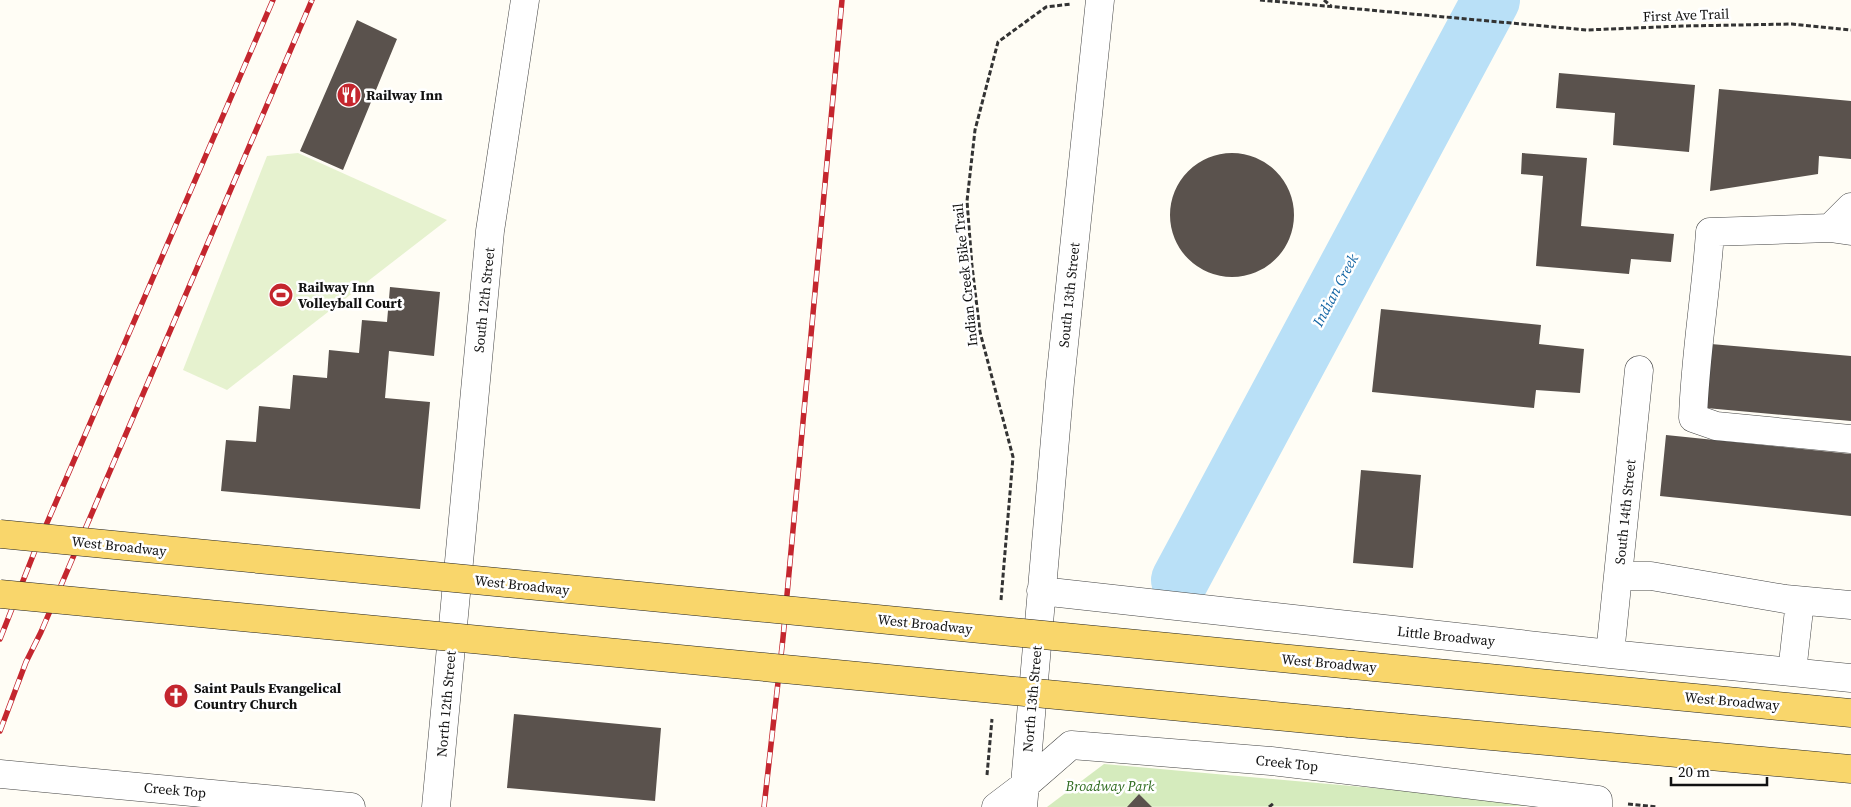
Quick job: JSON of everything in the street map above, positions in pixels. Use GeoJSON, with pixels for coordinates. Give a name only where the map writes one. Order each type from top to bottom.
{"type":"FeatureCollection","features":[{"type":"Feature","properties":{"kind":"main road","name":"West Broadway"},"geometry":{"type":"LineString","coordinates":[[0,534],[1851,713]]}},
{"type":"Feature","properties":{"kind":"main road"},"geometry":{"type":"LineString","coordinates":[[0,594],[1851,769]]}},
{"type":"Feature","properties":{"kind":"street","name":"South 12th Street"},"geometry":{"type":"LineString","coordinates":[[456,602],[490,231],[525,0]]}},
{"type":"Feature","properties":{"kind":"street","name":"South 13th Street"},"geometry":{"type":"LineString","coordinates":[[1041,591],[1072,260],[1100,0]]}},
{"type":"Feature","properties":{"kind":"street"},"geometry":{"type":"LineString","coordinates":[[1851,207],[1841,230],[1710,232],[1702,329],[1694,385],[1693,418],[1716,426],[1851,439]]}},
{"type":"Feature","properties":{"kind":"street","name":"South 14th Street"},"geometry":{"type":"LineString","coordinates":[[1610,654],[1639,370]]}},
{"type":"Feature","properties":{"kind":"street"},"geometry":{"type":"LineString","coordinates":[[1618,576],[1651,576],[1800,601],[1851,605]]}},
{"type":"Feature","properties":{"kind":"street","name":"Little Broadway"},"geometry":{"type":"LineString","coordinates":[[1041,591],[1610,654],[1851,678]]}},
{"type":"Feature","properties":{"kind":"street","name":"North 13th Street"},"geometry":{"type":"LineString","coordinates":[[1024,796],[1041,591]]}},
{"type":"Feature","properties":{"kind":"street"},"geometry":{"type":"LineString","coordinates":[[1792,672],[1800,601]]}},
{"type":"Feature","properties":{"kind":"street","name":"North 12th Street"},"geometry":{"type":"LineString","coordinates":[[436,807],[456,602]]}},
{"type":"Feature","properties":{"kind":"street","name":"Creek Top"},"geometry":{"type":"LineString","coordinates":[[996,807],[1024,796],[1071,745],[1271,761],[1598,804]]}},
{"type":"Feature","properties":{"kind":"street","name":"Creek Top"},"geometry":{"type":"LineString","coordinates":[[0,774],[351,807]]}},
{"type":"Feature","properties":{"kind":"path","name":"Indian Creek Bike Trail"},"geometry":{"type":"LineString","coordinates":[[1001,602],[1012,457],[980,332],[972,266],[967,201],[975,130],[998,42],[1046,6],[1100,0]]}},
{"type":"Feature","properties":{"kind":"path","name":"First Ave Trail"},"geometry":{"type":"LineString","coordinates":[[1260,0],[1587,30],[1792,24],[1851,30]]}},
{"type":"Feature","properties":{"kind":"path"},"geometry":{"type":"LineString","coordinates":[[1324,0],[1332,6]]}},
{"type":"Feature","properties":{"kind":"path"},"geometry":{"type":"LineString","coordinates":[[991,738],[993,709]]}},
{"type":"Feature","properties":{"kind":"path"},"geometry":{"type":"LineString","coordinates":[[1269,807],[1274,803]]}},
{"type":"Feature","properties":{"kind":"green space","name":"Railway Inn Volleyball Court"},"geometry":{"type":"Polygon","coordinates":[[[298,153],[447,220],[227,390],[183,370],[267,156],[298,153]]]}},
{"type":"Feature","properties":{"kind":"green space","name":"Broadway Park"},"geometry":{"type":"Polygon","coordinates":[[[1104,764],[1577,806],[1047,807],[1104,764]]]}},
{"type":"Feature","properties":{"kind":"building","name":"Railway Inn"},"geometry":{"type":"Polygon","coordinates":[[[357,20],[397,39],[343,170],[300,151],[357,20]]]}},
{"type":"Feature","properties":{"kind":"building"},"geometry":{"type":"Polygon","coordinates":[[[1559,73],[1695,85],[1689,152],[1613,145],[1615,113],[1556,108],[1559,73]]]}},
{"type":"Feature","properties":{"kind":"building"},"geometry":{"type":"Polygon","coordinates":[[[1719,89],[1851,101],[1851,159],[1819,156],[1818,174],[1710,191],[1719,89]]]}},
{"type":"Feature","properties":{"kind":"building"},"geometry":{"type":"Polygon","coordinates":[[[1232,153],[1256,158],[1276,171],[1289,191],[1294,215],[1289,239],[1276,259],[1256,272],[1232,277],[1208,272],[1188,259],[1175,239],[1170,215],[1175,191],[1188,171],[1208,158],[1232,153]]]}},
{"type":"Feature","properties":{"kind":"building"},"geometry":{"type":"Polygon","coordinates":[[[1522,153],[1587,158],[1581,226],[1674,234],[1671,262],[1631,259],[1629,274],[1536,266],[1543,176],[1521,174],[1522,153]]]}},
{"type":"Feature","properties":{"kind":"building"},"geometry":{"type":"Polygon","coordinates":[[[390,287],[440,292],[434,356],[389,351],[385,398],[430,402],[420,509],[221,491],[226,440],[256,442],[259,406],[290,409],[293,375],[327,378],[329,350],[359,353],[362,320],[387,322],[390,287]]]}},
{"type":"Feature","properties":{"kind":"building"},"geometry":{"type":"Polygon","coordinates":[[[1381,309],[1541,325],[1539,344],[1584,349],[1580,393],[1536,390],[1534,408],[1372,392],[1381,309]]]}},
{"type":"Feature","properties":{"kind":"building"},"geometry":{"type":"Polygon","coordinates":[[[1711,344],[1851,356],[1851,421],[1706,408],[1711,344]]]}},
{"type":"Feature","properties":{"kind":"building"},"geometry":{"type":"Polygon","coordinates":[[[1666,435],[1851,454],[1851,516],[1660,496],[1666,435]]]}},
{"type":"Feature","properties":{"kind":"building"},"geometry":{"type":"Polygon","coordinates":[[[1361,470],[1421,475],[1413,568],[1353,563],[1361,470]]]}},
{"type":"Feature","properties":{"kind":"building"},"geometry":{"type":"Polygon","coordinates":[[[514,714],[661,728],[655,801],[507,788],[514,714]]]}},
{"type":"Feature","properties":{"kind":"building"},"geometry":{"type":"Polygon","coordinates":[[[1139,794],[1152,807],[1127,807],[1139,794]]]}},
{"type":"Feature","properties":{"kind":"waterway","name":"Indian Creek"},"geometry":{"type":"LineString","coordinates":[[1180,580],[1491,0]]}},
{"type":"Feature","properties":{"kind":"railway"},"geometry":{"type":"LineString","coordinates":[[0,639],[34,553],[273,0]]}},
{"type":"Feature","properties":{"kind":"railway"},"geometry":{"type":"LineString","coordinates":[[0,731],[26,662],[41,632],[312,0]]}},
{"type":"Feature","properties":{"kind":"railway"},"geometry":{"type":"LineString","coordinates":[[764,807],[783,638],[842,0]]}},
{"type":"Feature","properties":{"kind":"place","name":"Railway Inn"},"geometry":{"type":"Point","coordinates":[349,95]}},
{"type":"Feature","properties":{"kind":"place","name":"Railway Inn Volleyball Court"},"geometry":{"type":"Point","coordinates":[281,295]}},
{"type":"Feature","properties":{"kind":"place","name":"Saint Pauls Evangelical Country Church"},"geometry":{"type":"Point","coordinates":[176,696]}}]}
